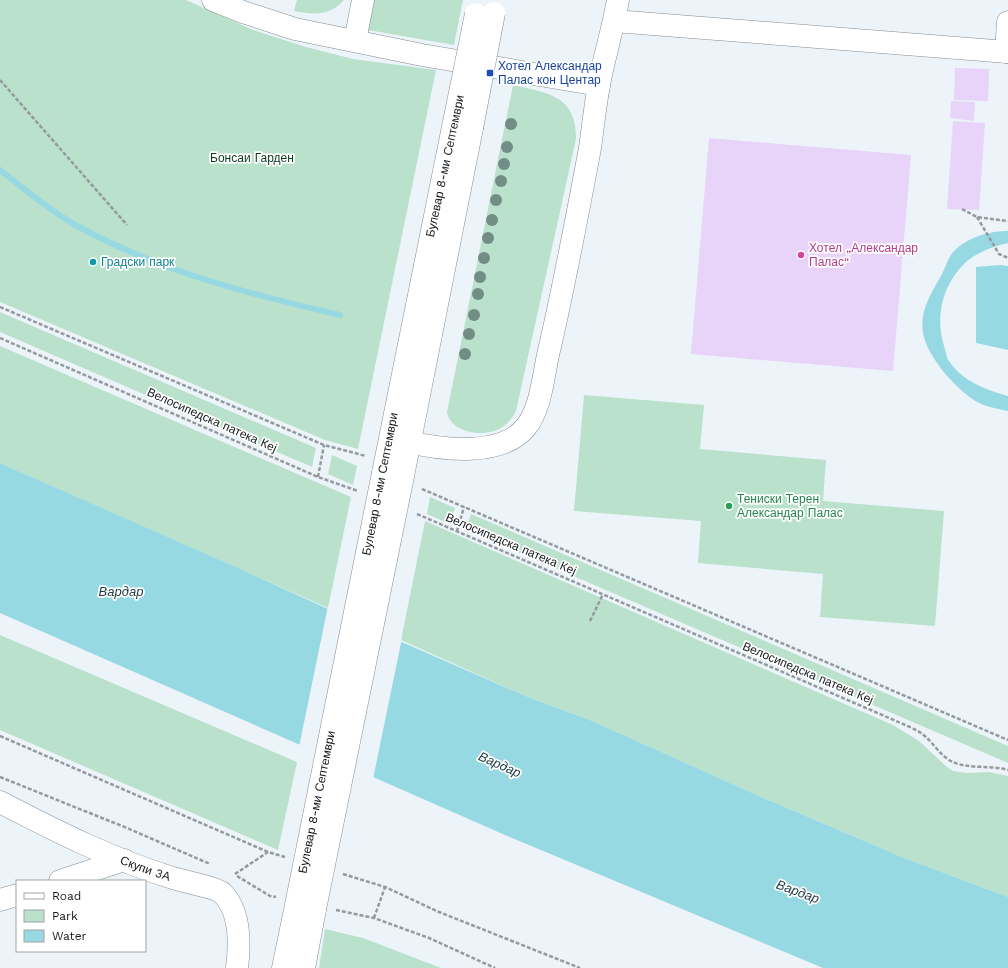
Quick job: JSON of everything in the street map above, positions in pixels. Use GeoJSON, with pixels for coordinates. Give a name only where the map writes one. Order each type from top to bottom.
{"type":"FeatureCollection","features":[{"type":"Feature","properties":{"kind":"street"},"geometry":{"type":"LineString","coordinates":[[213,0],[295,29],[422,55],[599,85]]}},
{"type":"Feature","properties":{"kind":"street"},"geometry":{"type":"LineString","coordinates":[[355,41],[363,0]]}},
{"type":"Feature","properties":{"kind":"street"},"geometry":{"type":"LineString","coordinates":[[410,442],[430,447],[490,448],[515,437],[526,427],[534,413],[566,274],[590,147],[599,85],[618,0]]}},
{"type":"Feature","properties":{"kind":"street","name":"Булевар 8-ми Септември"},"geometry":{"type":"LineString","coordinates":[[402,481],[463,125],[486,7]]}},
{"type":"Feature","properties":{"kind":"street"},"geometry":{"type":"LineString","coordinates":[[614,21],[1007,52],[1008,22]]}},
{"type":"Feature","properties":{"kind":"street","name":"Булевар 8-ми Септември"},"geometry":{"type":"LineString","coordinates":[[283,968],[306,907],[402,481],[410,442],[463,125]]}},
{"type":"Feature","properties":{"kind":"street","name":"Скупи 3А"},"geometry":{"type":"LineString","coordinates":[[0,802],[61,834],[124,860],[172,878],[221,892],[233,908],[237,927],[238,954],[236,968]]}},
{"type":"Feature","properties":{"kind":"street"},"geometry":{"type":"LineString","coordinates":[[63,880],[124,860]]}},
{"type":"Feature","properties":{"kind":"street"},"geometry":{"type":"LineString","coordinates":[[0,900],[16,895]]}},
{"type":"Feature","properties":{"kind":"street","name":"Булевар 8-ми Септември"},"geometry":{"type":"LineString","coordinates":[[304,968],[306,907]]}},
{"type":"Feature","properties":{"kind":"path"},"geometry":{"type":"LineString","coordinates":[[0,80],[126,225]]}},
{"type":"Feature","properties":{"kind":"path"},"geometry":{"type":"LineString","coordinates":[[962,209],[977,217],[1008,221]]}},
{"type":"Feature","properties":{"kind":"path"},"geometry":{"type":"LineString","coordinates":[[977,217],[999,254],[1008,258]]}},
{"type":"Feature","properties":{"kind":"path"},"geometry":{"type":"LineString","coordinates":[[0,306],[324,445],[359,454]]}},
{"type":"Feature","properties":{"kind":"path","name":"Велосипедска патека Кеј"},"geometry":{"type":"LineString","coordinates":[[0,338],[318,477],[359,492]]}},
{"type":"Feature","properties":{"kind":"path"},"geometry":{"type":"LineString","coordinates":[[318,477],[324,445]]}},
{"type":"Feature","properties":{"kind":"path"},"geometry":{"type":"LineString","coordinates":[[402,481],[1008,740]]}},
{"type":"Feature","properties":{"kind":"path"},"geometry":{"type":"LineString","coordinates":[[457,531],[464,507]]}},
{"type":"Feature","properties":{"kind":"path","name":"Велосипедска патека Кеј"},"geometry":{"type":"LineString","coordinates":[[415,514],[910,727],[925,736],[953,763],[990,766],[1008,770]]}},
{"type":"Feature","properties":{"kind":"path"},"geometry":{"type":"LineString","coordinates":[[590,621],[603,594]]}},
{"type":"Feature","properties":{"kind":"path"},"geometry":{"type":"LineString","coordinates":[[0,736],[268,852],[290,859]]}},
{"type":"Feature","properties":{"kind":"path"},"geometry":{"type":"LineString","coordinates":[[0,777],[128,828],[213,865]]}},
{"type":"Feature","properties":{"kind":"path"},"geometry":{"type":"LineString","coordinates":[[235,874],[268,852]]}},
{"type":"Feature","properties":{"kind":"path"},"geometry":{"type":"LineString","coordinates":[[228,871],[270,896]]}},
{"type":"Feature","properties":{"kind":"path"},"geometry":{"type":"LineString","coordinates":[[341,874],[385,887],[439,912],[580,968]]}},
{"type":"Feature","properties":{"kind":"path"},"geometry":{"type":"LineString","coordinates":[[374,918],[385,887]]}},
{"type":"Feature","properties":{"kind":"path"},"geometry":{"type":"LineString","coordinates":[[347,912],[374,918],[429,938],[495,968]]}},
{"type":"Feature","properties":{"kind":"green space","name":"Бонсаи Гарден"},"geometry":{"type":"Polygon","coordinates":[[[0,0],[186,0],[253,30],[306,47],[353,59],[436,70],[358,449],[325,440],[0,302],[0,0]]]}},
{"type":"Feature","properties":{"kind":"green space"},"geometry":{"type":"Polygon","coordinates":[[[297,0],[344,0],[339,5],[327,12],[308,13],[294,11],[297,0]]]}},
{"type":"Feature","properties":{"kind":"green space"},"geometry":{"type":"Polygon","coordinates":[[[374,0],[463,0],[454,45],[368,30],[374,0]]]}},
{"type":"Feature","properties":{"kind":"green space"},"geometry":{"type":"Polygon","coordinates":[[[513,85],[558,98],[571,113],[575,124],[576,139],[516,411],[508,422],[497,430],[475,433],[460,428],[454,424],[449,419],[447,412],[513,85]]]}},
{"type":"Feature","properties":{"kind":"green space"},"geometry":{"type":"Polygon","coordinates":[[[0,312],[316,448],[312,467],[0,332],[0,312]]]}},
{"type":"Feature","properties":{"kind":"green space"},"geometry":{"type":"Polygon","coordinates":[[[0,346],[351,497],[328,608],[0,463],[0,346]]]}},
{"type":"Feature","properties":{"kind":"green space","name":"Тениски Терен Александар Палас"},"geometry":{"type":"Polygon","coordinates":[[[584,395],[704,405],[700,449],[826,460],[823,501],[944,511],[935,626],[820,617],[823,574],[698,563],[701,521],[574,511],[584,395]]]}},
{"type":"Feature","properties":{"kind":"green space"},"geometry":{"type":"Polygon","coordinates":[[[332,455],[357,466],[353,485],[328,474],[332,455]]]}},
{"type":"Feature","properties":{"kind":"green space"},"geometry":{"type":"Polygon","coordinates":[[[430,497],[455,508],[450,524],[427,514],[430,497]]]}},
{"type":"Feature","properties":{"kind":"green space"},"geometry":{"type":"Polygon","coordinates":[[[471,514],[1008,746],[1008,763],[466,530],[471,514]]]}},
{"type":"Feature","properties":{"kind":"green space"},"geometry":{"type":"Polygon","coordinates":[[[425,521],[893,725],[919,741],[953,771],[966,773],[989,772],[1008,776],[1008,897],[902,857],[757,795],[590,720],[528,697],[401,640],[425,521]]]}},
{"type":"Feature","properties":{"kind":"green space"},"geometry":{"type":"Polygon","coordinates":[[[0,635],[297,762],[278,850],[0,730],[0,635]]]}},
{"type":"Feature","properties":{"kind":"green space"},"geometry":{"type":"Polygon","coordinates":[[[325,929],[363,938],[441,968],[319,968],[325,929]]]}},
{"type":"Feature","properties":{"kind":"water"},"geometry":{"type":"Polygon","coordinates":[[[1008,231],[1008,243],[979,253],[968,260],[956,273],[950,282],[942,302],[940,324],[941,335],[947,356],[954,368],[975,384],[1008,396],[1008,411],[979,403],[962,391],[953,382],[930,353],[923,333],[922,325],[927,302],[951,255],[956,249],[969,240],[985,234],[1008,231]]]}},
{"type":"Feature","properties":{"kind":"water"},"geometry":{"type":"Polygon","coordinates":[[[1000,265],[1008,266],[1008,350],[976,343],[976,267],[1000,265]]]}},
{"type":"Feature","properties":{"kind":"water","name":"Вардар"},"geometry":{"type":"Polygon","coordinates":[[[0,463],[528,697],[590,720],[757,795],[902,857],[1008,897],[1008,968],[823,968],[505,835],[0,613],[0,463]]]}},
{"type":"Feature","properties":{"kind":"pier"},"geometry":{"type":"Polygon","coordinates":[[[328,606],[402,638],[373,779],[299,747],[328,606]]]}},
{"type":"Feature","properties":{"kind":"building"},"geometry":{"type":"Polygon","coordinates":[[[955,68],[989,69],[988,101],[954,100],[955,68]]]}},
{"type":"Feature","properties":{"kind":"building"},"geometry":{"type":"Polygon","coordinates":[[[951,101],[975,102],[974,121],[950,118],[951,101]]]}},
{"type":"Feature","properties":{"kind":"building"},"geometry":{"type":"Polygon","coordinates":[[[953,121],[985,123],[979,210],[947,209],[953,121]]]}},
{"type":"Feature","properties":{"kind":"building","name":"Хотел „Александар Палас“"},"geometry":{"type":"Polygon","coordinates":[[[709,138],[911,155],[893,371],[691,354],[709,138]]]}},
{"type":"Feature","properties":{"kind":"waterway"},"geometry":{"type":"LineString","coordinates":[[0,170],[38,200],[69,221],[110,243],[142,257],[239,290],[340,315]]}},
{"type":"Feature","properties":{"kind":"place","name":"Хотел Александар Палас кон Центар"},"geometry":{"type":"Point","coordinates":[490,73]}},
{"type":"Feature","properties":{"kind":"place","name":"Хотел „Александар Палас“"},"geometry":{"type":"Point","coordinates":[801,255]}},
{"type":"Feature","properties":{"kind":"place","name":"Градски парк"},"geometry":{"type":"Point","coordinates":[93,262]}},
{"type":"Feature","properties":{"kind":"place","name":"Тениски Терен Александар Палас"},"geometry":{"type":"Point","coordinates":[729,506]}}]}
